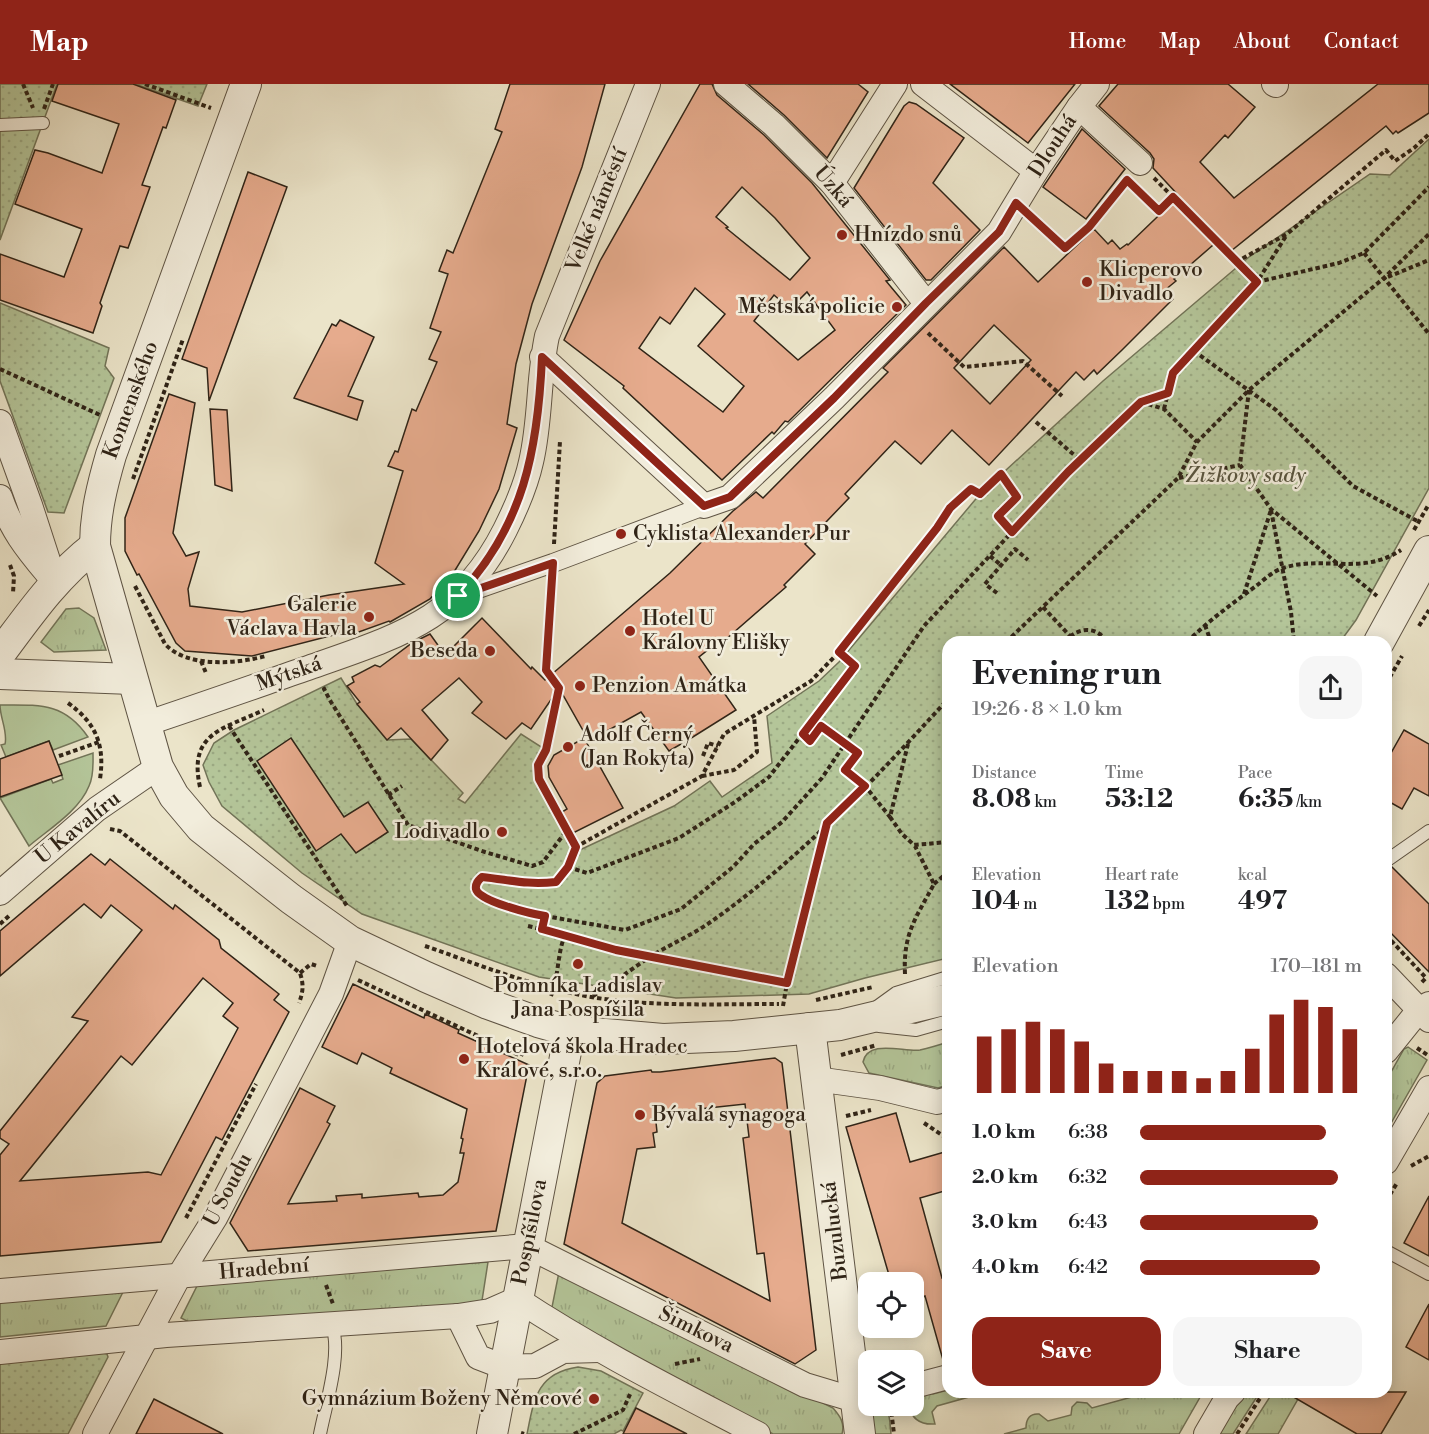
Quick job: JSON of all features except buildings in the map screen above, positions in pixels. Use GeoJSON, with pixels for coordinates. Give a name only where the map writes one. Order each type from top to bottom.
{"type":"FeatureCollection","features":[{"type":"Feature","properties":{"kind":"street","name":"Komenského"},"geometry":{"type":"LineString","coordinates":[[246,84],[122,425],[99,496],[95,522],[95,546],[144,724],[158,767],[174,796],[201,828],[291,899],[350,941],[488,1004],[570,1031],[663,1039],[734,1036],[810,1015],[853,1012],[942,1000]]}},
{"type":"Feature","properties":{"kind":"street","name":"Velké náměstí"},"geometry":{"type":"LineString","coordinates":[[458,596],[488,560],[512,516],[521,492],[531,463],[537,429],[544,346],[648,84]]}},
{"type":"Feature","properties":{"kind":"street","name":"Úzká"},"geometry":{"type":"LineString","coordinates":[[726,84],[774,125],[832,183],[919,310]]}},
{"type":"Feature","properties":{"kind":"street"},"geometry":{"type":"LineString","coordinates":[[923,84],[1036,171]]}},
{"type":"Feature","properties":{"kind":"street","name":"Dlouhá"},"geometry":{"type":"LineString","coordinates":[[704,506],[730,497],[834,398],[999,232],[1036,171],[1097,84]]}},
{"type":"Feature","properties":{"kind":"street"},"geometry":{"type":"LineString","coordinates":[[832,183],[892,85]]}},
{"type":"Feature","properties":{"kind":"street"},"geometry":{"type":"LineString","coordinates":[[1079,107],[1133,173]]}},
{"type":"Feature","properties":{"kind":"street"},"geometry":{"type":"LineString","coordinates":[[458,596],[704,506],[544,346]]}},
{"type":"Feature","properties":{"kind":"street"},"geometry":{"type":"LineString","coordinates":[[0,422],[55,582]]}},
{"type":"Feature","properties":{"kind":"street"},"geometry":{"type":"LineString","coordinates":[[0,497],[8,520],[23,545],[55,582]]}},
{"type":"Feature","properties":{"kind":"street"},"geometry":{"type":"LineString","coordinates":[[0,654],[55,582],[76,560],[95,546]]}},
{"type":"Feature","properties":{"kind":"street"},"geometry":{"type":"LineString","coordinates":[[1381,636],[1417,549]]}},
{"type":"Feature","properties":{"kind":"street","name":"Mýtská"},"geometry":{"type":"LineString","coordinates":[[144,724],[394,637],[430,617],[458,596]]}},
{"type":"Feature","properties":{"kind":"street"},"geometry":{"type":"LineString","coordinates":[[0,674],[132,679]]}},
{"type":"Feature","properties":{"kind":"street","name":"U Kavalíru"},"geometry":{"type":"LineString","coordinates":[[0,893],[97,808],[158,767]]}},
{"type":"Feature","properties":{"kind":"street","name":"U Soudu"},"geometry":{"type":"LineString","coordinates":[[95,1434],[179,1276],[215,1218],[331,994],[350,941]]}},
{"type":"Feature","properties":{"kind":"street"},"geometry":{"type":"LineString","coordinates":[[1392,980],[1426,1011],[1392,1045]]}},
{"type":"Feature","properties":{"kind":"street","name":"Buzulucká"},"geometry":{"type":"LineString","coordinates":[[810,1015],[816,1079],[858,1370]]}},
{"type":"Feature","properties":{"kind":"street","name":"Pospíšilova"},"geometry":{"type":"LineString","coordinates":[[492,1434],[570,1031]]}},
{"type":"Feature","properties":{"kind":"street"},"geometry":{"type":"LineString","coordinates":[[816,1079],[880,1088],[937,1102],[942,1101]]}},
{"type":"Feature","properties":{"kind":"street"},"geometry":{"type":"LineString","coordinates":[[1393,1169],[1429,1088]]}},
{"type":"Feature","properties":{"kind":"street","name":"Hradební"},"geometry":{"type":"LineString","coordinates":[[0,1291],[527,1246]]}},
{"type":"Feature","properties":{"kind":"street","name":"Šimkova"},"geometry":{"type":"LineString","coordinates":[[527,1246],[805,1385],[858,1397]]}},
{"type":"Feature","properties":{"kind":"street"},"geometry":{"type":"LineString","coordinates":[[0,1352],[148,1336],[458,1317],[490,1311],[517,1299],[558,1327],[599,1350],[758,1434]]}},
{"type":"Feature","properties":{"kind":"street"},"geometry":{"type":"LineString","coordinates":[[458,1317],[478,1357],[504,1367],[535,1366],[563,1351],[599,1350]]}},
{"type":"Feature","properties":{"kind":"street"},"geometry":{"type":"LineString","coordinates":[[924,1383],[942,1379]]}},
{"type":"Feature","properties":{"kind":"street"},"geometry":{"type":"LineString","coordinates":[[1206,1434],[1227,1398]]}},
{"type":"Feature","properties":{"kind":"street","name":"Buzulucká"},"geometry":{"type":"LineString","coordinates":[[860,1434],[861,1416]]}},
{"type":"Feature","properties":{"kind":"lane"},"geometry":{"type":"LineString","coordinates":[[0,125],[40,123]]}},
{"type":"Feature","properties":{"kind":"lane"},"geometry":{"type":"LineString","coordinates":[[1392,857],[1429,831]]}},
{"type":"Feature","properties":{"kind":"lane"},"geometry":{"type":"LineString","coordinates":[[853,1012],[896,993],[942,979]]}},
{"type":"Feature","properties":{"kind":"lane"},"geometry":{"type":"LineString","coordinates":[[853,1012],[916,1030],[942,1023]]}},
{"type":"Feature","properties":{"kind":"lane"},"geometry":{"type":"LineString","coordinates":[[1392,1254],[1429,1274]]}},
{"type":"Feature","properties":{"kind":"lane"},"geometry":{"type":"LineString","coordinates":[[320,1434],[334,1362],[336,1324]]}},
{"type":"Feature","properties":{"kind":"path"},"geometry":{"type":"LineString","coordinates":[[23,84],[40,123]]}},
{"type":"Feature","properties":{"kind":"path"},"geometry":{"type":"LineString","coordinates":[[40,123],[53,84]]}},
{"type":"Feature","properties":{"kind":"path"},"geometry":{"type":"LineString","coordinates":[[145,84],[234,116]]}},
{"type":"Feature","properties":{"kind":"path"},"geometry":{"type":"LineString","coordinates":[[1236,262],[1287,234],[1386,150],[1395,161],[1429,134]]}},
{"type":"Feature","properties":{"kind":"path"},"geometry":{"type":"LineString","coordinates":[[1133,173],[1159,211],[1173,197]]}},
{"type":"Feature","properties":{"kind":"path"},"geometry":{"type":"LineString","coordinates":[[1133,173],[1173,197],[1257,282]]}},
{"type":"Feature","properties":{"kind":"path"},"geometry":{"type":"LineString","coordinates":[[1016,203],[1065,248],[1089,227],[1133,173]]}},
{"type":"Feature","properties":{"kind":"path"},"geometry":{"type":"LineString","coordinates":[[1257,282],[1339,263],[1364,253],[1429,188]]}},
{"type":"Feature","properties":{"kind":"path"},"geometry":{"type":"LineString","coordinates":[[1164,410],[1173,373],[1257,282],[1287,234]]}},
{"type":"Feature","properties":{"kind":"path"},"geometry":{"type":"LineString","coordinates":[[1012,636],[1178,478],[1197,442],[1249,390],[1384,278],[1429,234]]}},
{"type":"Feature","properties":{"kind":"path"},"geometry":{"type":"LineString","coordinates":[[1364,253],[1429,334]]}},
{"type":"Feature","properties":{"kind":"path"},"geometry":{"type":"LineString","coordinates":[[1384,278],[1429,260]]}},
{"type":"Feature","properties":{"kind":"path"},"geometry":{"type":"LineString","coordinates":[[919,310],[964,367],[1023,361],[1062,396]]}},
{"type":"Feature","properties":{"kind":"path"},"geometry":{"type":"LineString","coordinates":[[131,485],[186,330]]}},
{"type":"Feature","properties":{"kind":"path"},"geometry":{"type":"LineString","coordinates":[[1194,351],[1276,410],[1353,486],[1419,522]]}},
{"type":"Feature","properties":{"kind":"path"},"geometry":{"type":"LineString","coordinates":[[0,369],[122,425]]}},
{"type":"Feature","properties":{"kind":"path"},"geometry":{"type":"LineString","coordinates":[[1249,390],[1240,465],[1271,509],[1377,596]]}},
{"type":"Feature","properties":{"kind":"path"},"geometry":{"type":"LineString","coordinates":[[754,716],[757,752],[735,770],[702,776],[576,847],[568,867],[556,882],[517,883],[482,877],[477,882],[476,889],[479,895],[515,909],[625,930],[681,909],[733,867],[754,844],[782,822],[822,778],[924,626],[990,555],[1080,460],[1141,402],[1168,393]]}},
{"type":"Feature","properties":{"kind":"path"},"geometry":{"type":"LineString","coordinates":[[1141,402],[1164,410],[1197,442]]}},
{"type":"Feature","properties":{"kind":"path"},"geometry":{"type":"LineString","coordinates":[[1036,422],[1080,460]]}},
{"type":"Feature","properties":{"kind":"path"},"geometry":{"type":"LineString","coordinates":[[560,437],[546,670],[559,688],[546,750],[538,765],[539,779],[576,847]]}},
{"type":"Feature","properties":{"kind":"path"},"geometry":{"type":"LineString","coordinates":[[1178,478],[1240,465]]}},
{"type":"Feature","properties":{"kind":"path"},"geometry":{"type":"LineString","coordinates":[[702,776],[724,734],[812,681],[839,652],[937,528],[950,508],[971,489],[980,494],[1001,474],[1017,497],[998,516],[1012,532]]}},
{"type":"Feature","properties":{"kind":"path"},"geometry":{"type":"LineString","coordinates":[[1271,509],[1291,612],[1293,636]]}},
{"type":"Feature","properties":{"kind":"path"},"geometry":{"type":"LineString","coordinates":[[1244,595],[1271,509]]}},
{"type":"Feature","properties":{"kind":"path"},"geometry":{"type":"LineString","coordinates":[[997,593],[985,584],[1015,549],[1028,560]]}},
{"type":"Feature","properties":{"kind":"path"},"geometry":{"type":"LineString","coordinates":[[1193,636],[1204,625],[1282,568],[1314,564],[1339,565],[1372,562],[1417,549]]}},
{"type":"Feature","properties":{"kind":"path"},"geometry":{"type":"LineString","coordinates":[[990,555],[1001,565]]}},
{"type":"Feature","properties":{"kind":"path"},"geometry":{"type":"LineString","coordinates":[[7,556],[14,576],[11,598]]}},
{"type":"Feature","properties":{"kind":"path"},"geometry":{"type":"LineString","coordinates":[[130,577],[165,644],[172,652],[183,658],[239,661],[277,654]]}},
{"type":"Feature","properties":{"kind":"path"},"geometry":{"type":"LineString","coordinates":[[1043,607],[1070,636],[1085,629],[1093,630],[1102,636]]}},
{"type":"Feature","properties":{"kind":"path"},"geometry":{"type":"LineString","coordinates":[[1204,625],[1209,636]]}},
{"type":"Feature","properties":{"kind":"path"},"geometry":{"type":"LineString","coordinates":[[568,867],[587,873],[679,837],[769,777],[855,666],[839,652]]}},
{"type":"Feature","properties":{"kind":"path"},"geometry":{"type":"LineString","coordinates":[[201,660],[206,673]]}},
{"type":"Feature","properties":{"kind":"path"},"geometry":{"type":"LineString","coordinates":[[331,685],[324,689],[331,702],[408,825],[532,866],[543,862],[567,830]]}},
{"type":"Feature","properties":{"kind":"path"},"geometry":{"type":"LineString","coordinates":[[62,699],[87,719],[99,742],[102,765],[100,782]]}},
{"type":"Feature","properties":{"kind":"path"},"geometry":{"type":"LineString","coordinates":[[593,997],[651,956],[710,922],[756,888],[908,744],[942,706]]}},
{"type":"Feature","properties":{"kind":"path"},"geometry":{"type":"LineString","coordinates":[[201,791],[197,773],[197,756],[206,738],[229,726],[348,909]]}},
{"type":"Feature","properties":{"kind":"path"},"geometry":{"type":"LineString","coordinates":[[803,734],[810,741],[821,726],[858,753],[845,770],[865,786],[902,834],[914,845],[934,884]]}},
{"type":"Feature","properties":{"kind":"path"},"geometry":{"type":"LineString","coordinates":[[59,756],[99,742]]}},
{"type":"Feature","properties":{"kind":"path"},"geometry":{"type":"LineString","coordinates":[[704,756],[708,743],[718,746]]}},
{"type":"Feature","properties":{"kind":"path"},"geometry":{"type":"LineString","coordinates":[[890,817],[908,744]]}},
{"type":"Feature","properties":{"kind":"path"},"geometry":{"type":"LineString","coordinates":[[388,795],[402,786]]}},
{"type":"Feature","properties":{"kind":"path"},"geometry":{"type":"LineString","coordinates":[[783,1004],[827,823]]}},
{"type":"Feature","properties":{"kind":"path"},"geometry":{"type":"LineString","coordinates":[[102,836],[111,828],[120,831],[300,973],[303,992],[298,1005]]}},
{"type":"Feature","properties":{"kind":"path"},"geometry":{"type":"LineString","coordinates":[[914,845],[942,843]]}},
{"type":"Feature","properties":{"kind":"path"},"geometry":{"type":"LineString","coordinates":[[905,979],[904,955],[908,933],[934,884],[942,877]]}},
{"type":"Feature","properties":{"kind":"path"},"geometry":{"type":"LineString","coordinates":[[542,929],[545,916]]}},
{"type":"Feature","properties":{"kind":"path"},"geometry":{"type":"LineString","coordinates":[[528,926],[616,950],[787,983]]}},
{"type":"Feature","properties":{"kind":"path"},"geometry":{"type":"LineString","coordinates":[[551,996],[565,935]]}},
{"type":"Feature","properties":{"kind":"path"},"geometry":{"type":"LineString","coordinates":[[1392,941],[1426,978]]}},
{"type":"Feature","properties":{"kind":"path"},"geometry":{"type":"LineString","coordinates":[[422,945],[521,979],[593,997],[690,1003],[792,1003]]}},
{"type":"Feature","properties":{"kind":"path"},"geometry":{"type":"LineString","coordinates":[[300,973],[311,964],[339,972],[521,1056],[526,1047]]}},
{"type":"Feature","properties":{"kind":"path"},"geometry":{"type":"LineString","coordinates":[[810,1015],[853,1012]]}},
{"type":"Feature","properties":{"kind":"path"},"geometry":{"type":"LineString","coordinates":[[1410,1042],[1429,1056]]}},
{"type":"Feature","properties":{"kind":"path"},"geometry":{"type":"LineString","coordinates":[[183,1223],[260,1078]]}},
{"type":"Feature","properties":{"kind":"path"},"geometry":{"type":"LineString","coordinates":[[839,1118],[877,1108]]}},
{"type":"Feature","properties":{"kind":"path"},"geometry":{"type":"LineString","coordinates":[[919,1119],[942,1135]]}},
{"type":"Feature","properties":{"kind":"path"},"geometry":{"type":"LineString","coordinates":[[318,1264],[336,1324]]}},
{"type":"Feature","properties":{"kind":"path"},"geometry":{"type":"LineString","coordinates":[[668,1366],[721,1354],[726,1346]]}},
{"type":"Feature","properties":{"kind":"path"},"geometry":{"type":"LineString","coordinates":[[574,1434],[622,1410],[635,1384]]}},
{"type":"Feature","properties":{"kind":"path"},"geometry":{"type":"LineString","coordinates":[[1239,1433],[1260,1398]]}},
{"type":"Feature","properties":{"kind":"path"},"geometry":{"type":"LineString","coordinates":[[892,1416],[894,1434]]}},
{"type":"Feature","properties":{"kind":"green space"},"geometry":{"type":"Polygon","coordinates":[[[0,84],[57,84],[0,240],[0,84]]]}},
{"type":"Feature","properties":{"kind":"green space"},"geometry":{"type":"Polygon","coordinates":[[[135,84],[207,84],[198,106],[135,84]]]}},
{"type":"Feature","properties":{"kind":"green space","name":"Žižkovy sady"},"geometry":{"type":"Polygon","coordinates":[[[1429,139],[1429,488],[1356,620],[1344,636],[942,636],[942,959],[809,994],[676,998],[539,977],[362,914],[302,873],[222,806],[209,782],[203,765],[214,743],[234,730],[341,678],[357,704],[387,740],[411,739],[463,793],[458,799],[465,803],[521,734],[546,750],[538,765],[539,779],[576,847],[569,855],[674,806],[710,781],[722,797],[772,763],[767,716],[819,681],[839,662],[980,494],[1103,381],[1249,257],[1370,174],[1390,175],[1429,139]]]}},
{"type":"Feature","properties":{"kind":"green space"},"geometry":{"type":"Polygon","coordinates":[[[0,303],[109,348],[105,366],[114,378],[64,513],[48,512],[0,381],[0,303]]]}},
{"type":"Feature","properties":{"kind":"green space"},"geometry":{"type":"Polygon","coordinates":[[[79,608],[94,618],[106,650],[54,652],[41,642],[66,609],[79,608]]]}},
{"type":"Feature","properties":{"kind":"green space"},"geometry":{"type":"Polygon","coordinates":[[[0,705],[39,706],[60,711],[70,717],[88,737],[53,750],[49,741],[6,757],[1,745],[5,744],[6,739],[0,705]]]}},
{"type":"Feature","properties":{"kind":"green space"},"geometry":{"type":"Polygon","coordinates":[[[93,753],[92,778],[78,804],[29,846],[0,798],[51,779],[53,783],[63,779],[58,765],[93,753]]]}},
{"type":"Feature","properties":{"kind":"green space"},"geometry":{"type":"Polygon","coordinates":[[[942,1044],[942,1087],[938,1088],[869,1073],[863,1062],[866,1055],[879,1049],[920,1050],[942,1044]]]}},
{"type":"Feature","properties":{"kind":"green space"},"geometry":{"type":"Polygon","coordinates":[[[1408,1047],[1427,1060],[1392,1121],[1392,1070],[1404,1049],[1408,1047]]]}},
{"type":"Feature","properties":{"kind":"green space"},"geometry":{"type":"Polygon","coordinates":[[[488,1262],[481,1307],[193,1324],[181,1318],[198,1284],[488,1262]]]}},
{"type":"Feature","properties":{"kind":"green space"},"geometry":{"type":"Polygon","coordinates":[[[559,1272],[833,1408],[841,1420],[842,1434],[773,1434],[551,1312],[559,1272]]]}},
{"type":"Feature","properties":{"kind":"green space"},"geometry":{"type":"Polygon","coordinates":[[[124,1290],[106,1326],[0,1337],[0,1300],[124,1290]]]}},
{"type":"Feature","properties":{"kind":"green space"},"geometry":{"type":"Polygon","coordinates":[[[97,1351],[107,1354],[108,1357],[68,1434],[0,1434],[0,1361],[97,1351]]]}},
{"type":"Feature","properties":{"kind":"green space","name":"Gymnázium Boženy Němcové"},"geometry":{"type":"Polygon","coordinates":[[[578,1367],[601,1371],[643,1393],[623,1431],[614,1434],[527,1434],[535,1399],[546,1382],[564,1370],[578,1367]]]}},
{"type":"Feature","properties":{"kind":"green space"},"geometry":{"type":"Polygon","coordinates":[[[924,1392],[933,1394],[942,1392],[942,1398],[966,1398],[937,1406],[932,1412],[935,1424],[925,1424],[914,1416],[924,1416],[924,1392]]]}},
{"type":"Feature","properties":{"kind":"green space"},"geometry":{"type":"Polygon","coordinates":[[[1128,1398],[1200,1398],[1179,1434],[1004,1434],[1026,1428],[1028,1419],[1033,1414],[1039,1414],[1048,1421],[1071,1415],[1072,1407],[1077,1402],[1087,1403],[1092,1408],[1128,1398]]]}},
{"type":"Feature","properties":{"kind":"green space"},"geometry":{"type":"Polygon","coordinates":[[[1241,1398],[1256,1398],[1233,1434],[1216,1434],[1241,1398]]]}},
{"type":"Feature","properties":{"kind":"green space"},"geometry":{"type":"Polygon","coordinates":[[[1269,1398],[1299,1398],[1278,1434],[1246,1434],[1269,1398]]]}},
{"type":"Feature","properties":{"kind":"green space"},"geometry":{"type":"Polygon","coordinates":[[[871,1416],[888,1416],[891,1434],[870,1434],[871,1416]]]}},
{"type":"Feature","properties":{"kind":"place","name":"Hnízdo snů"},"geometry":{"type":"Point","coordinates":[842,235]}},
{"type":"Feature","properties":{"kind":"place","name":"Klicperovo Divadlo"},"geometry":{"type":"Point","coordinates":[1087,282]}},
{"type":"Feature","properties":{"kind":"place","name":"Městská policie"},"geometry":{"type":"Point","coordinates":[897,307]}},
{"type":"Feature","properties":{"kind":"place","name":"Cyklista Alexander Pur"},"geometry":{"type":"Point","coordinates":[621,534]}},
{"type":"Feature","properties":{"kind":"place","name":"Galerie Václava Havla"},"geometry":{"type":"Point","coordinates":[369,617]}},
{"type":"Feature","properties":{"kind":"place","name":"Hotel U Královny Elišky"},"geometry":{"type":"Point","coordinates":[630,631]}},
{"type":"Feature","properties":{"kind":"place","name":"Beseda"},"geometry":{"type":"Point","coordinates":[490,651]}},
{"type":"Feature","properties":{"kind":"place","name":"Penzion Amátka"},"geometry":{"type":"Point","coordinates":[580,686]}},
{"type":"Feature","properties":{"kind":"place","name":"Adolf Černý (Jan Rokyta)"},"geometry":{"type":"Point","coordinates":[568,747]}},
{"type":"Feature","properties":{"kind":"place","name":"Lodivadlo"},"geometry":{"type":"Point","coordinates":[502,832]}},
{"type":"Feature","properties":{"kind":"place","name":"Pomníka Ladislav Jana Pospíšila"},"geometry":{"type":"Point","coordinates":[578,964]}},
{"type":"Feature","properties":{"kind":"place","name":"Hotelová škola Hradec Králové, s.r.o."},"geometry":{"type":"Point","coordinates":[464,1059]}},
{"type":"Feature","properties":{"kind":"place","name":"Bývalá synagoga"},"geometry":{"type":"Point","coordinates":[640,1115]}},
{"type":"Feature","properties":{"kind":"place","name":"Gymnázium Boženy Němcové"},"geometry":{"type":"Point","coordinates":[594,1399]}},
{"type":"Feature","properties":{"kind":"route"},"geometry":{"type":"LineString","coordinates":[[1127,180],[1159,211],[1173,197],[1257,282],[1173,373],[1168,393],[1141,402],[1068,472],[1012,532],[998,516],[1017,497],[1001,474],[980,494],[971,489],[950,508],[937,528],[839,652],[855,666],[803,734],[810,741],[821,726],[858,753],[845,770],[865,786],[827,823],[787,983],[616,950],[542,929],[545,916],[515,909],[479,895],[476,889],[477,882],[482,877],[517,883],[556,882],[568,867],[576,847],[539,779],[538,765],[546,750],[559,688],[546,670],[553,563],[458,596],[488,560],[512,516],[521,492],[531,463],[537,429],[542,357],[704,506],[730,497],[834,398],[999,232],[1016,203],[1065,248],[1089,227],[1127,180]]}}]}
